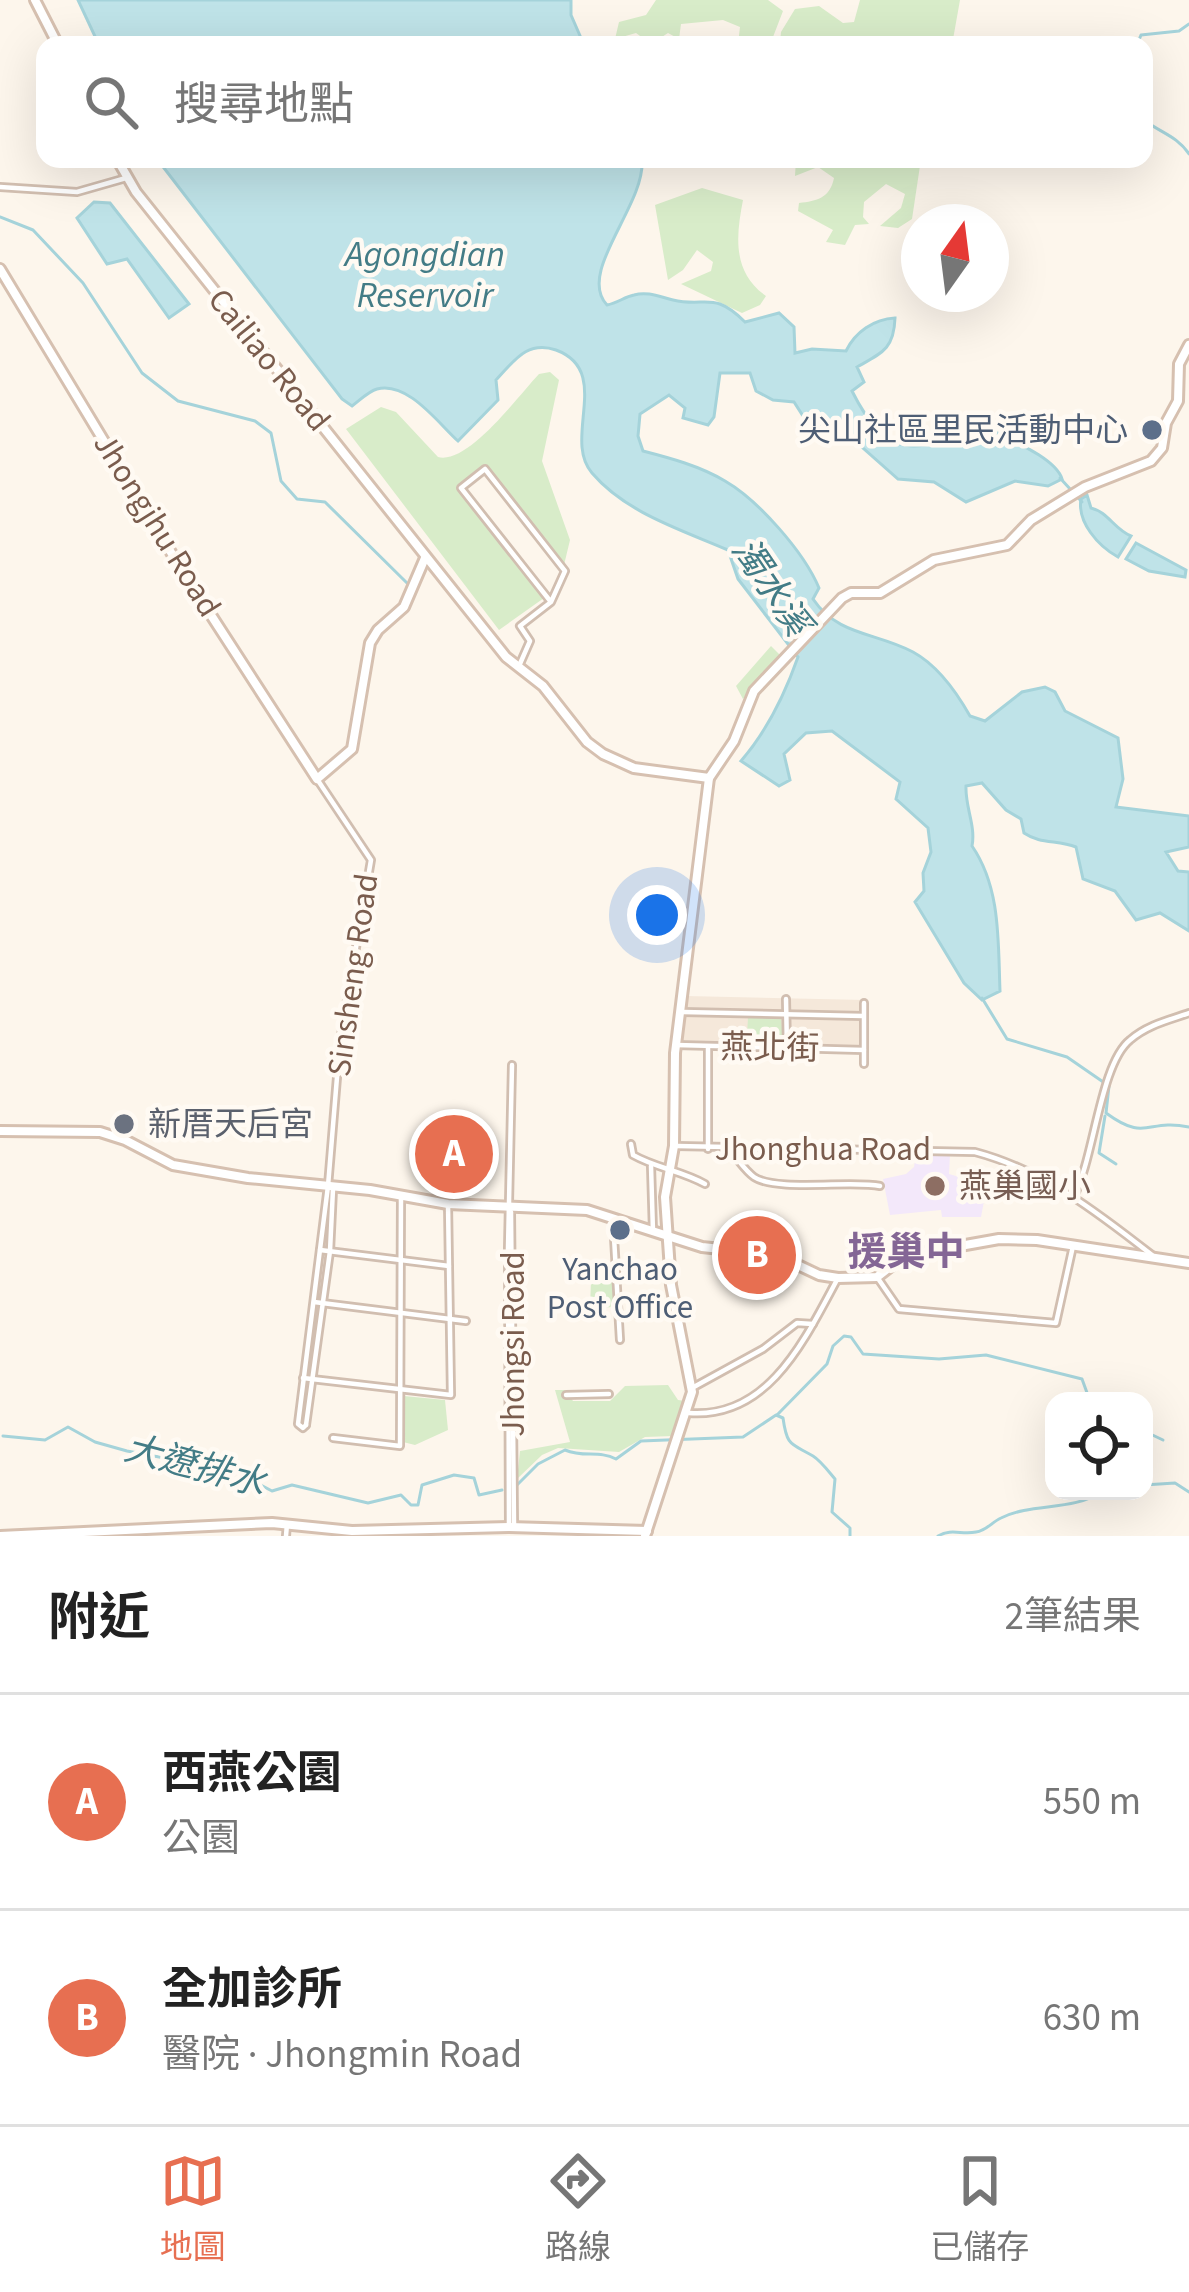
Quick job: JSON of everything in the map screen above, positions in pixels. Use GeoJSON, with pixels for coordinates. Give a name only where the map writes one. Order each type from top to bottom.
{"type":"FeatureCollection","features":[{"type":"Feature","properties":{"kind":"street"},"geometry":{"type":"LineString","coordinates":[[35,0],[53,36]]}},
{"type":"Feature","properties":{"kind":"street","name":"Cailiao Road"},"geometry":{"type":"LineString","coordinates":[[121,168],[425,557],[518,668],[543,686],[587,742],[634,768],[710,778]]}},
{"type":"Feature","properties":{"kind":"street"},"geometry":{"type":"LineString","coordinates":[[0,187],[77,193],[126,178]]}},
{"type":"Feature","properties":{"kind":"street","name":"Jhongjhu Road"},"geometry":{"type":"LineString","coordinates":[[0,269],[178,564],[317,779]]}},
{"type":"Feature","properties":{"kind":"street"},"geometry":{"type":"LineString","coordinates":[[0,1536],[291,1524],[352,1531],[512,1527],[644,1532],[688,1413],[692,1388],[675,1308],[665,1197],[674,1146],[676,1046],[710,778],[734,741],[754,691],[828,611],[851,593],[892,590],[934,560],[1007,544],[1030,520],[1103,478],[1144,466],[1156,457],[1178,401],[1179,364],[1188,347]]}},
{"type":"Feature","properties":{"kind":"street"},"geometry":{"type":"LineString","coordinates":[[518,668],[530,641],[520,626],[551,602],[565,571],[485,469],[461,488],[551,602]]}},
{"type":"Feature","properties":{"kind":"street"},"geometry":{"type":"LineString","coordinates":[[317,779],[349,754],[370,643],[410,597],[425,557]]}},
{"type":"Feature","properties":{"kind":"street","name":"Sinsheng Road"},"geometry":{"type":"LineString","coordinates":[[317,779],[370,860],[340,1041],[330,1188]]}},
{"type":"Feature","properties":{"kind":"street"},"geometry":{"type":"LineString","coordinates":[[786,999],[787,1049]]}},
{"type":"Feature","properties":{"kind":"street"},"geometry":{"type":"LineString","coordinates":[[864,1003],[864,1064]]}},
{"type":"Feature","properties":{"kind":"street"},"geometry":{"type":"LineString","coordinates":[[680,1012],[863,1016]]}},
{"type":"Feature","properties":{"kind":"street"},"geometry":{"type":"LineString","coordinates":[[1074,1197],[1098,1126],[1105,1086],[1122,1048],[1150,1027],[1189,1013]]}},
{"type":"Feature","properties":{"kind":"street","name":"燕北街"},"geometry":{"type":"LineString","coordinates":[[676,1046],[864,1050]]}},
{"type":"Feature","properties":{"kind":"street"},"geometry":{"type":"LineString","coordinates":[[708,1047],[708,1149]]}},
{"type":"Feature","properties":{"kind":"street","name":"Jhongsi Road"},"geometry":{"type":"LineString","coordinates":[[512,1065],[512,1527]]}},
{"type":"Feature","properties":{"kind":"street"},"geometry":{"type":"LineString","coordinates":[[0,1133],[96,1132],[118,1136],[148,1154],[194,1170],[448,1206],[587,1210],[702,1246],[777,1255],[819,1275],[838,1278],[877,1277],[904,1256],[956,1245],[1023,1239],[1189,1263]]}},
{"type":"Feature","properties":{"kind":"street"},"geometry":{"type":"LineString","coordinates":[[631,1144],[632,1155],[705,1184]]}},
{"type":"Feature","properties":{"kind":"street","name":"Jhonghua Road"},"geometry":{"type":"LineString","coordinates":[[674,1146],[975,1152],[1027,1168],[1156,1258]]}},
{"type":"Feature","properties":{"kind":"street"},"geometry":{"type":"LineString","coordinates":[[727,1148],[758,1179],[829,1187],[880,1186]]}},
{"type":"Feature","properties":{"kind":"street"},"geometry":{"type":"LineString","coordinates":[[651,1165],[653,1232]]}},
{"type":"Feature","properties":{"kind":"street"},"geometry":{"type":"LineString","coordinates":[[330,1188],[330,1251],[303,1428],[298,1424],[303,1378],[330,1188]]}},
{"type":"Feature","properties":{"kind":"street"},"geometry":{"type":"LineString","coordinates":[[333,1438],[400,1446],[401,1197]]}},
{"type":"Feature","properties":{"kind":"street"},"geometry":{"type":"LineString","coordinates":[[303,1378],[451,1395],[448,1206]]}},
{"type":"Feature","properties":{"kind":"street"},"geometry":{"type":"LineString","coordinates":[[613,1219],[620,1340]]}},
{"type":"Feature","properties":{"kind":"street"},"geometry":{"type":"LineString","coordinates":[[877,1277],[899,1309],[1056,1323],[1073,1245]]}},
{"type":"Feature","properties":{"kind":"street"},"geometry":{"type":"LineString","coordinates":[[320,1250],[449,1265]]}},
{"type":"Feature","properties":{"kind":"street"},"geometry":{"type":"LineString","coordinates":[[688,1413],[730,1411],[750,1400],[796,1352],[838,1278]]}},
{"type":"Feature","properties":{"kind":"street"},"geometry":{"type":"LineString","coordinates":[[314,1302],[466,1321]]}},
{"type":"Feature","properties":{"kind":"street"},"geometry":{"type":"LineString","coordinates":[[692,1388],[763,1349],[797,1323],[813,1324]]}},
{"type":"Feature","properties":{"kind":"street"},"geometry":{"type":"LineString","coordinates":[[566,1396],[609,1394]]}},
{"type":"Feature","properties":{"kind":"street"},"geometry":{"type":"LineString","coordinates":[[290,1536],[291,1524]]}},
{"type":"Feature","properties":{"kind":"shaded area"},"geometry":{"type":"Polygon","coordinates":[[[686,996],[865,1000],[865,1041],[859,1048],[680,1044],[686,996]]]}},
{"type":"Feature","properties":{"kind":"shaded area","name":"燕巢國小"},"geometry":{"type":"Polygon","coordinates":[[[916,1155],[950,1155],[949,1174],[987,1185],[981,1217],[942,1217],[941,1210],[890,1215],[883,1179],[906,1174],[914,1167],[916,1155]]]}},
{"type":"Feature","properties":{"kind":"green space"},"geometry":{"type":"Polygon","coordinates":[[[656,0],[768,0],[783,11],[773,36],[739,36],[740,27],[723,20],[681,24],[679,36],[616,36],[619,22],[646,15],[656,0]]]}},
{"type":"Feature","properties":{"kind":"green space"},"geometry":{"type":"Polygon","coordinates":[[[860,0],[960,0],[954,36],[781,36],[795,9],[819,6],[843,23],[854,22],[860,0]]]}},
{"type":"Feature","properties":{"kind":"green space"},"geometry":{"type":"Polygon","coordinates":[[[819,168],[920,168],[914,204],[902,204],[905,194],[886,184],[864,202],[863,217],[869,224],[855,225],[845,245],[826,242],[833,230],[798,211],[799,203],[822,197],[834,178],[819,168]]]}},
{"type":"Feature","properties":{"kind":"green space"},"geometry":{"type":"Polygon","coordinates":[[[702,188],[743,200],[738,240],[742,265],[766,296],[760,305],[742,313],[681,284],[711,271],[713,262],[697,250],[683,270],[668,280],[655,205],[702,188]]]}},
{"type":"Feature","properties":{"kind":"green space"},"geometry":{"type":"Polygon","coordinates":[[[901,208],[901,226],[880,226],[901,208]]]}},
{"type":"Feature","properties":{"kind":"green space"},"geometry":{"type":"Polygon","coordinates":[[[550,372],[559,380],[542,461],[570,540],[564,565],[487,466],[458,489],[544,598],[499,630],[346,429],[381,407],[396,412],[438,457],[450,457],[478,440],[539,374],[550,372]]]}},
{"type":"Feature","properties":{"kind":"green space"},"geometry":{"type":"Polygon","coordinates":[[[771,646],[780,655],[743,699],[736,686],[771,646]]]}},
{"type":"Feature","properties":{"kind":"green space"},"geometry":{"type":"Polygon","coordinates":[[[748,1017],[781,1018],[783,1037],[747,1036],[748,1017]]]}},
{"type":"Feature","properties":{"kind":"green space"},"geometry":{"type":"Polygon","coordinates":[[[444,1141],[467,1142],[465,1168],[442,1166],[444,1141]]]}},
{"type":"Feature","properties":{"kind":"green space"},"geometry":{"type":"Polygon","coordinates":[[[591,1281],[614,1281],[616,1307],[590,1308],[591,1281]]]}},
{"type":"Feature","properties":{"kind":"green space"},"geometry":{"type":"Polygon","coordinates":[[[668,1385],[678,1400],[686,1401],[673,1436],[645,1437],[619,1452],[558,1448],[542,1455],[517,1479],[520,1451],[570,1442],[555,1390],[565,1390],[573,1401],[610,1401],[625,1386],[668,1385]]]}},
{"type":"Feature","properties":{"kind":"green space"},"geometry":{"type":"Polygon","coordinates":[[[404,1396],[445,1400],[448,1430],[415,1445],[403,1442],[404,1396]]]}},
{"type":"Feature","properties":{"kind":"water"},"geometry":{"type":"Polygon","coordinates":[[[78,0],[571,0],[571,15],[580,36],[95,36],[78,0]]]}},
{"type":"Feature","properties":{"kind":"water","name":"Agongdian Reservoir"},"geometry":{"type":"Polygon","coordinates":[[[164,168],[641,168],[634,197],[600,275],[600,291],[607,305],[644,294],[717,303],[745,322],[779,313],[794,327],[795,353],[846,351],[866,328],[895,318],[885,349],[857,367],[864,382],[852,391],[878,430],[891,440],[921,446],[980,424],[1039,455],[1062,479],[1048,486],[1015,481],[966,502],[934,482],[898,479],[838,426],[810,427],[794,402],[773,400],[756,391],[750,373],[720,373],[714,417],[708,425],[683,418],[685,408],[669,395],[640,414],[638,436],[643,451],[695,467],[738,490],[803,559],[819,588],[813,599],[823,611],[846,627],[922,658],[946,680],[970,716],[985,721],[1022,692],[1045,687],[1055,692],[1065,711],[1118,738],[1123,779],[1116,807],[1189,816],[1189,847],[1166,852],[1178,871],[1189,872],[1189,931],[1160,913],[1136,920],[1115,891],[1083,879],[1076,847],[1024,833],[1021,819],[982,783],[966,786],[972,846],[988,879],[998,935],[1000,991],[982,1000],[964,983],[915,902],[924,891],[923,873],[931,852],[928,828],[896,799],[900,782],[832,731],[806,733],[784,754],[790,780],[779,786],[741,761],[774,712],[798,657],[738,579],[728,550],[638,510],[592,473],[582,442],[585,389],[573,360],[546,348],[522,354],[496,380],[498,400],[458,441],[422,405],[400,391],[377,389],[352,406],[164,168]]]}},
{"type":"Feature","properties":{"kind":"water"},"geometry":{"type":"Polygon","coordinates":[[[94,202],[110,203],[189,304],[169,318],[127,259],[107,264],[77,218],[94,202]]]}},
{"type":"Feature","properties":{"kind":"water"},"geometry":{"type":"Polygon","coordinates":[[[1087,495],[1091,508],[1131,536],[1118,557],[1086,525],[1081,499],[1087,495]]]}},
{"type":"Feature","properties":{"kind":"water"},"geometry":{"type":"Polygon","coordinates":[[[1136,543],[1186,570],[1185,577],[1149,571],[1126,559],[1136,543]]]}},
{"type":"Feature","properties":{"kind":"waterway"},"geometry":{"type":"LineString","coordinates":[[1141,36],[1179,31],[1189,24]]}},
{"type":"Feature","properties":{"kind":"waterway"},"geometry":{"type":"LineString","coordinates":[[1153,126],[1189,154]]}},
{"type":"Feature","properties":{"kind":"waterway"},"geometry":{"type":"LineString","coordinates":[[0,217],[33,230],[83,283],[142,373],[178,401],[255,421],[271,433],[281,481],[297,499],[325,502],[407,583]]}},
{"type":"Feature","properties":{"kind":"waterway"},"geometry":{"type":"LineString","coordinates":[[1060,478],[1082,502]]}},
{"type":"Feature","properties":{"kind":"waterway"},"geometry":{"type":"LineString","coordinates":[[982,998],[1007,1039],[1067,1057],[1109,1086],[1106,1113],[1120,1122],[1139,1128],[1189,1127]]}},
{"type":"Feature","properties":{"kind":"waterway"},"geometry":{"type":"LineString","coordinates":[[1105,1116],[1099,1153],[1116,1164]]}},
{"type":"Feature","properties":{"kind":"waterway"},"geometry":{"type":"LineString","coordinates":[[777,1415],[827,1364],[833,1346],[844,1336],[851,1337],[863,1354],[939,1359],[986,1355],[1082,1379],[1087,1392]]}},
{"type":"Feature","properties":{"kind":"waterway","name":"大遼排水"},"geometry":{"type":"LineString","coordinates":[[517,1485],[538,1464],[565,1450],[616,1459],[641,1441],[743,1437],[776,1415],[783,1418],[791,1443],[816,1458],[835,1479],[832,1512],[850,1528],[850,1536]]}},
{"type":"Feature","properties":{"kind":"waterway","name":"大遼排水"},"geometry":{"type":"LineString","coordinates":[[3,1436],[45,1440],[68,1427],[95,1442],[127,1451],[234,1471],[272,1491],[292,1485],[368,1503],[401,1495],[418,1505],[422,1485],[454,1475],[474,1478],[479,1495],[502,1490]]}},
{"type":"Feature","properties":{"kind":"waterway"},"geometry":{"type":"LineString","coordinates":[[1153,1435],[1163,1440]]}},
{"type":"Feature","properties":{"kind":"waterway"},"geometry":{"type":"LineString","coordinates":[[1153,1484],[1175,1483],[1189,1492]]}},
{"type":"Feature","properties":{"kind":"waterway"},"geometry":{"type":"LineString","coordinates":[[938,1536],[980,1531],[1013,1513],[1084,1500]]}},
{"type":"Feature","properties":{"kind":"place","name":"尖山社區里民活動中心"},"geometry":{"type":"Point","coordinates":[1152,430]}},
{"type":"Feature","properties":{"kind":"place","name":"新厝天后宮"},"geometry":{"type":"Point","coordinates":[124,1124]}},
{"type":"Feature","properties":{"kind":"place","name":"西燕公園"},"geometry":{"type":"Point","coordinates":[454,1154]}},
{"type":"Feature","properties":{"kind":"place","name":"燕巢國小"},"geometry":{"type":"Point","coordinates":[935,1186]}},
{"type":"Feature","properties":{"kind":"place","name":"Yanchao Post Office"},"geometry":{"type":"Point","coordinates":[620,1230]}},
{"type":"Feature","properties":{"kind":"place","name":"全加診所"},"geometry":{"type":"Point","coordinates":[757,1255]}},
{"type":"Feature","properties":{"kind":"district","name":"援巢中"},"geometry":{"type":"Point","coordinates":[906,1253]}},
{"type":"Feature","properties":{"kind":"water label","name":"濁水溪"},"geometry":{"type":"Point","coordinates":[771,587]}}]}
